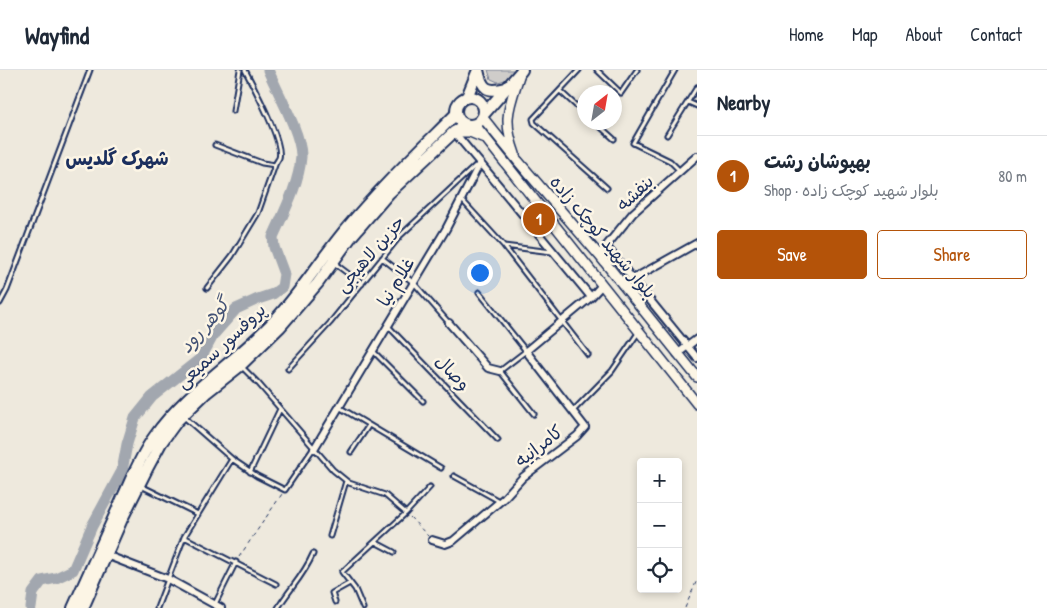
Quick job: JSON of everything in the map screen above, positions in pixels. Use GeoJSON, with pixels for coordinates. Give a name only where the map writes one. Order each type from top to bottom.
{"type":"FeatureCollection","features":[{"type":"Feature","properties":{"kind":"main road"},"geometry":{"type":"LineString","coordinates":[[478,70],[481,83],[486,88],[495,91],[506,88]]}},
{"type":"Feature","properties":{"kind":"main road"},"geometry":{"type":"LineString","coordinates":[[478,70],[467,97],[458,103],[456,114],[460,122],[471,125],[484,115],[521,72]]}},
{"type":"Feature","properties":{"kind":"main road"},"geometry":{"type":"LineString","coordinates":[[518,161],[507,127],[509,106],[521,72]]}},
{"type":"Feature","properties":{"kind":"main road"},"geometry":{"type":"LineString","coordinates":[[467,97],[478,99],[482,102],[484,115]]}},
{"type":"Feature","properties":{"kind":"main road","name":"پروفسور سمیعی"},"geometry":{"type":"LineString","coordinates":[[73,608],[138,464],[153,437],[171,415],[202,385],[234,359],[274,321],[310,278],[344,231],[383,186],[456,114]]}},
{"type":"Feature","properties":{"kind":"main road","name":"بلوار شهید کوچک زاده"},"geometry":{"type":"LineString","coordinates":[[484,115],[518,161],[599,255],[697,377]]}},
{"type":"Feature","properties":{"kind":"main road","name":"بلوار شهید کوچک زاده"},"geometry":{"type":"LineString","coordinates":[[471,125],[486,139],[697,404]]}},
{"type":"Feature","properties":{"kind":"main road","name":"پروفسور سمیعی"},"geometry":{"type":"LineString","coordinates":[[83,608],[139,485],[161,443],[183,415],[240,366],[280,327],[318,283],[351,237],[389,193],[454,132],[471,125]]}},
{"type":"Feature","properties":{"kind":"main road"},"geometry":{"type":"LineString","coordinates":[[454,132],[470,132],[486,139]]}},
{"type":"Feature","properties":{"kind":"street"},"geometry":{"type":"LineString","coordinates":[[454,132],[591,297]]}},
{"type":"Feature","properties":{"kind":"street","name":"بنفشه"},"geometry":{"type":"LineString","coordinates":[[599,255],[632,213],[697,156]]}},
{"type":"Feature","properties":{"kind":"street","name":"غلام نیا"},"geometry":{"type":"LineString","coordinates":[[314,449],[446,229],[480,163]]}},
{"type":"Feature","properties":{"kind":"street"},"geometry":{"type":"LineString","coordinates":[[622,285],[697,243]]}},
{"type":"Feature","properties":{"kind":"street"},"geometry":{"type":"LineString","coordinates":[[606,246],[697,358]]}},
{"type":"Feature","properties":{"kind":"street"},"geometry":{"type":"LineString","coordinates":[[526,351],[591,297],[602,285]]}},
{"type":"Feature","properties":{"kind":"street"},"geometry":{"type":"LineString","coordinates":[[449,323],[488,368],[500,371]]}},
{"type":"Feature","properties":{"kind":"street"},"geometry":{"type":"LineString","coordinates":[[677,354],[697,339]]}},
{"type":"Feature","properties":{"kind":"street","name":"کامرانیه"},"geometry":{"type":"LineString","coordinates":[[432,540],[445,544],[453,541],[500,502],[523,477],[577,436],[585,427],[526,351]]}},
{"type":"Feature","properties":{"kind":"street"},"geometry":{"type":"LineString","coordinates":[[106,555],[168,579],[218,606]]}},
{"type":"Feature","properties":{"kind":"lane"},"geometry":{"type":"LineString","coordinates":[[0,303],[7,290],[90,70]]}},
{"type":"Feature","properties":{"kind":"lane"},"geometry":{"type":"LineString","coordinates":[[233,110],[240,70]]}},
{"type":"Feature","properties":{"kind":"lane"},"geometry":{"type":"LineString","coordinates":[[207,288],[232,256],[258,213],[279,157],[279,146],[257,91],[245,70]]}},
{"type":"Feature","properties":{"kind":"lane"},"geometry":{"type":"LineString","coordinates":[[579,70],[533,119],[534,123],[607,188]]}},
{"type":"Feature","properties":{"kind":"lane"},"geometry":{"type":"LineString","coordinates":[[597,70],[621,93],[637,70]]}},
{"type":"Feature","properties":{"kind":"lane"},"geometry":{"type":"LineString","coordinates":[[675,70],[633,143],[670,161],[681,171]]}},
{"type":"Feature","properties":{"kind":"lane"},"geometry":{"type":"LineString","coordinates":[[667,134],[697,87]]}},
{"type":"Feature","properties":{"kind":"lane"},"geometry":{"type":"LineString","coordinates":[[560,91],[577,107]]}},
{"type":"Feature","properties":{"kind":"lane"},"geometry":{"type":"LineString","coordinates":[[688,102],[697,106]]}},
{"type":"Feature","properties":{"kind":"lane"},"geometry":{"type":"LineString","coordinates":[[603,130],[614,140]]}},
{"type":"Feature","properties":{"kind":"lane"},"geometry":{"type":"LineString","coordinates":[[215,145],[262,163],[275,165]]}},
{"type":"Feature","properties":{"kind":"lane","name":"حزین لاهیجی"},"geometry":{"type":"LineString","coordinates":[[288,369],[330,323],[400,236],[480,163]]}},
{"type":"Feature","properties":{"kind":"lane"},"geometry":{"type":"LineString","coordinates":[[461,199],[504,246],[588,355]]}},
{"type":"Feature","properties":{"kind":"lane"},"geometry":{"type":"LineString","coordinates":[[504,246],[552,252]]}},
{"type":"Feature","properties":{"kind":"lane"},"geometry":{"type":"LineString","coordinates":[[382,258],[414,283],[449,323]]}},
{"type":"Feature","properties":{"kind":"lane"},"geometry":{"type":"LineString","coordinates":[[333,262],[362,284]]}},
{"type":"Feature","properties":{"kind":"lane"},"geometry":{"type":"LineString","coordinates":[[479,292],[526,351],[500,371],[534,414]]}},
{"type":"Feature","properties":{"kind":"lane","name":"وصال"},"geometry":{"type":"LineString","coordinates":[[388,326],[498,440]]}},
{"type":"Feature","properties":{"kind":"lane"},"geometry":{"type":"LineString","coordinates":[[573,411],[612,371],[639,332]]}},
{"type":"Feature","properties":{"kind":"lane"},"geometry":{"type":"LineString","coordinates":[[373,350],[423,402]]}},
{"type":"Feature","properties":{"kind":"lane"},"geometry":{"type":"LineString","coordinates":[[240,366],[258,383],[333,470],[349,483],[385,495],[406,513]]}},
{"type":"Feature","properties":{"kind":"lane"},"geometry":{"type":"LineString","coordinates":[[339,407],[441,468]]}},
{"type":"Feature","properties":{"kind":"lane"},"geometry":{"type":"LineString","coordinates":[[250,472],[280,408]]}},
{"type":"Feature","properties":{"kind":"lane"},"geometry":{"type":"LineString","coordinates":[[183,415],[232,459],[250,472],[285,490]]}},
{"type":"Feature","properties":{"kind":"lane"},"geometry":{"type":"LineString","coordinates":[[351,452],[368,425]]}},
{"type":"Feature","properties":{"kind":"lane","name":"غلام نیا"},"geometry":{"type":"LineString","coordinates":[[285,490],[314,449]]}},
{"type":"Feature","properties":{"kind":"lane"},"geometry":{"type":"LineString","coordinates":[[157,608],[184,536],[232,459]]}},
{"type":"Feature","properties":{"kind":"lane"},"geometry":{"type":"LineString","coordinates":[[454,476],[500,502]]}},
{"type":"Feature","properties":{"kind":"lane"},"geometry":{"type":"LineString","coordinates":[[330,536],[346,480]]}},
{"type":"Feature","properties":{"kind":"lane"},"geometry":{"type":"LineString","coordinates":[[139,485],[198,514]]}},
{"type":"Feature","properties":{"kind":"lane"},"geometry":{"type":"LineString","coordinates":[[363,608],[355,589],[342,572],[406,513],[430,486]]}},
{"type":"Feature","properties":{"kind":"lane"},"geometry":{"type":"LineString","coordinates":[[184,536],[276,584]]}},
{"type":"Feature","properties":{"kind":"lane"},"geometry":{"type":"LineString","coordinates":[[375,542],[394,552]]}},
{"type":"Feature","properties":{"kind":"lane"},"geometry":{"type":"LineString","coordinates":[[278,608],[284,597],[304,574],[313,554]]}},
{"type":"Feature","properties":{"kind":"lane"},"geometry":{"type":"LineString","coordinates":[[218,606],[236,562]]}},
{"type":"Feature","properties":{"kind":"lane"},"geometry":{"type":"LineString","coordinates":[[335,602],[332,593],[350,583]]}},
{"type":"Feature","properties":{"kind":"path"},"geometry":{"type":"LineString","coordinates":[[236,562],[285,490]]}},
{"type":"Feature","properties":{"kind":"path"},"geometry":{"type":"LineString","coordinates":[[406,513],[432,540]]}},
{"type":"Feature","properties":{"kind":"path"},"geometry":{"type":"LineString","coordinates":[[685,608],[697,580]]}},
{"type":"Feature","properties":{"kind":"shaded area"},"geometry":{"type":"Polygon","coordinates":[[[488,70],[514,70],[505,80],[498,82],[491,79],[488,70]]]}},
{"type":"Feature","properties":{"kind":"waterway","name":"گوهر رود"},"geometry":{"type":"LineString","coordinates":[[31,608],[33,593],[42,581],[56,578],[73,570],[92,526],[122,471],[127,444],[135,418],[152,397],[201,358],[214,334],[236,309],[273,294],[282,287],[284,274],[274,247],[273,237],[294,188],[301,157],[298,137],[268,70]]}},
{"type":"Feature","properties":{"kind":"place","name":"بهپوشان رشت"},"geometry":{"type":"Point","coordinates":[539,219]}},
{"type":"Feature","properties":{"kind":"district","name":"شهرک گلدیس"},"geometry":{"type":"Point","coordinates":[117,158]}}]}
